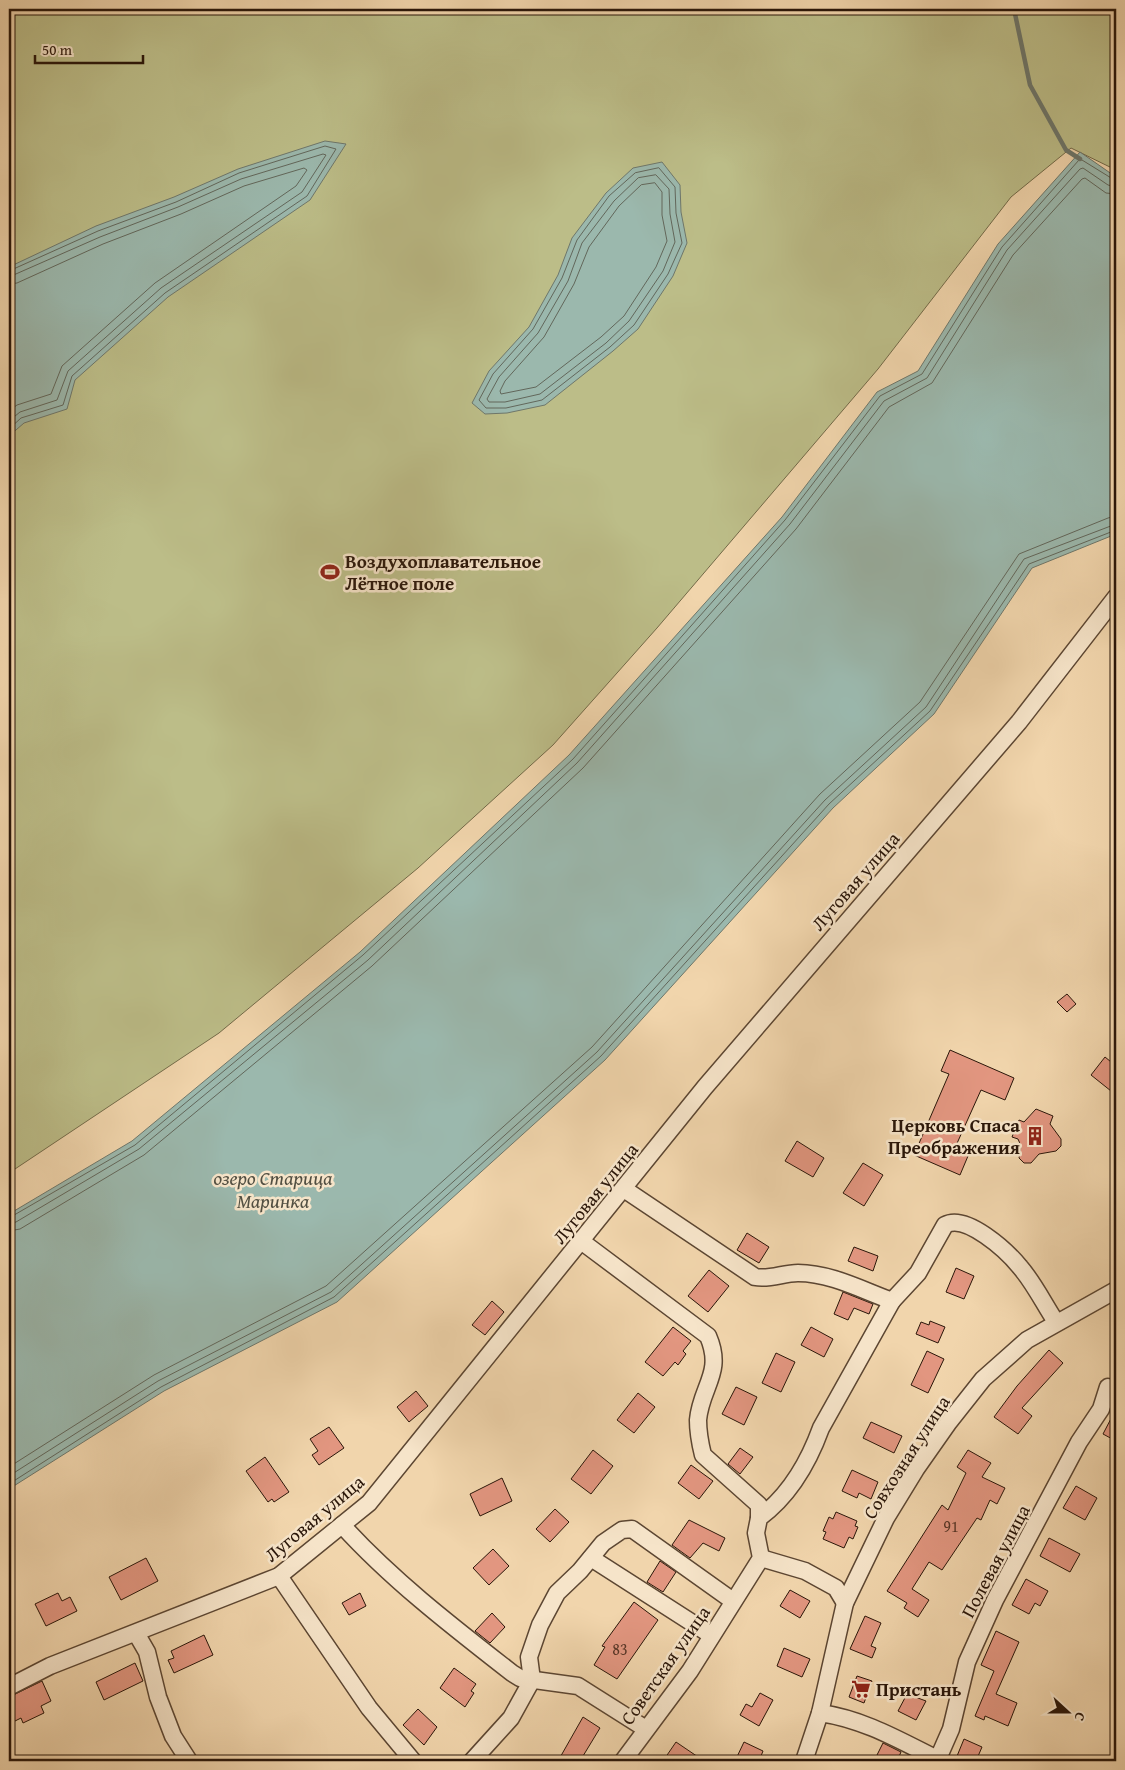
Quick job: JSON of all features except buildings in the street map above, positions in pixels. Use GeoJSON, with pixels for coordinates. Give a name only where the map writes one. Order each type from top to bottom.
{"type":"FeatureCollection","features":[{"type":"Feature","properties":{"kind":"street","name":"Луговая улица"},"geometry":{"type":"LineString","coordinates":[[9,1687],[50,1666],[279,1576],[369,1503],[717,1073],[1018,722],[1116,597]]}},
{"type":"Feature","properties":{"kind":"street"},"geometry":{"type":"LineString","coordinates":[[624,1189],[755,1277],[766,1280],[782,1274],[817,1275],[892,1302]]}},
{"type":"Feature","properties":{"kind":"street"},"geometry":{"type":"LineString","coordinates":[[760,1518],[771,1509],[796,1478],[814,1448],[821,1428],[892,1302],[918,1273],[944,1225],[950,1222],[977,1228],[1020,1266],[1056,1322]]}},
{"type":"Feature","properties":{"kind":"street"},"geometry":{"type":"LineString","coordinates":[[581,1241],[708,1336],[714,1350],[714,1366],[698,1418],[703,1455],[759,1505],[760,1518],[756,1533],[760,1558],[805,1571],[836,1588],[845,1603]]}},
{"type":"Feature","properties":{"kind":"street","name":"Совхозная улица"},"geometry":{"type":"LineString","coordinates":[[804,1761],[820,1713],[845,1603],[886,1518],[949,1422],[983,1379],[1027,1340],[1116,1290]]}},
{"type":"Feature","properties":{"kind":"street","name":"Полевая улица"},"geometry":{"type":"LineString","coordinates":[[937,1760],[951,1729],[967,1662],[987,1618],[1079,1442],[1101,1409],[1108,1387]]}},
{"type":"Feature","properties":{"kind":"street"},"geometry":{"type":"LineString","coordinates":[[342,1524],[361,1546],[469,1640],[516,1676],[578,1686],[646,1729]]}},
{"type":"Feature","properties":{"kind":"street"},"geometry":{"type":"LineString","coordinates":[[472,1761],[511,1718],[532,1680],[529,1657],[540,1625],[557,1593],[603,1543],[622,1530],[632,1529],[736,1596]]}},
{"type":"Feature","properties":{"kind":"street"},"geometry":{"type":"LineString","coordinates":[[591,1558],[711,1635]]}},
{"type":"Feature","properties":{"kind":"street","name":"Советская улица"},"geometry":{"type":"LineString","coordinates":[[623,1761],[660,1713],[760,1558]]}},
{"type":"Feature","properties":{"kind":"street"},"geometry":{"type":"LineString","coordinates":[[279,1576],[369,1708],[413,1761]]}},
{"type":"Feature","properties":{"kind":"street"},"geometry":{"type":"LineString","coordinates":[[136,1633],[147,1652],[158,1697],[173,1736],[189,1761]]}},
{"type":"Feature","properties":{"kind":"street"},"geometry":{"type":"LineString","coordinates":[[820,1713],[842,1716],[863,1722],[937,1760]]}},
{"type":"Feature","properties":{"kind":"green space","name":"Воздухоплавательное Лётное поле"},"geometry":{"type":"Polygon","coordinates":[[[9,9],[1114,9],[1116,17],[1116,170],[1071,148],[1011,197],[878,369],[657,628],[553,745],[418,868],[219,1033],[9,1173],[9,9]]]}},
{"type":"Feature","properties":{"kind":"water"},"geometry":{"type":"Polygon","coordinates":[[[325,141],[346,144],[310,200],[168,297],[75,380],[67,409],[24,423],[9,436],[9,267],[96,226],[174,197],[238,169],[325,141]]]}},
{"type":"Feature","properties":{"kind":"water","name":"озеро Старица Маринка"},"geometry":{"type":"Polygon","coordinates":[[[1080,152],[1116,177],[1116,534],[1032,568],[934,714],[833,808],[605,1060],[337,1302],[164,1391],[9,1489],[9,1214],[132,1141],[360,952],[569,755],[782,517],[877,392],[918,371],[998,244],[1080,152]]]}},
{"type":"Feature","properties":{"kind":"water"},"geometry":{"type":"Polygon","coordinates":[[[662,162],[680,185],[681,212],[687,243],[673,276],[638,329],[545,405],[507,413],[485,414],[472,403],[489,371],[529,327],[558,275],[572,238],[606,193],[633,168],[662,162]]]}},
{"type":"Feature","properties":{"kind":"waterway"},"geometry":{"type":"LineString","coordinates":[[1014,9],[1030,85],[1066,150],[1080,159]]}},
{"type":"Feature","properties":{"kind":"place","name":"Воздухоплавательное Лётное поле"},"geometry":{"type":"Point","coordinates":[330,572]}},
{"type":"Feature","properties":{"kind":"place","name":"Церковь Спаса Преображения"},"geometry":{"type":"Point","coordinates":[1035,1136]}},
{"type":"Feature","properties":{"kind":"place","name":"Пристань"},"geometry":{"type":"Point","coordinates":[861,1689]}}]}
